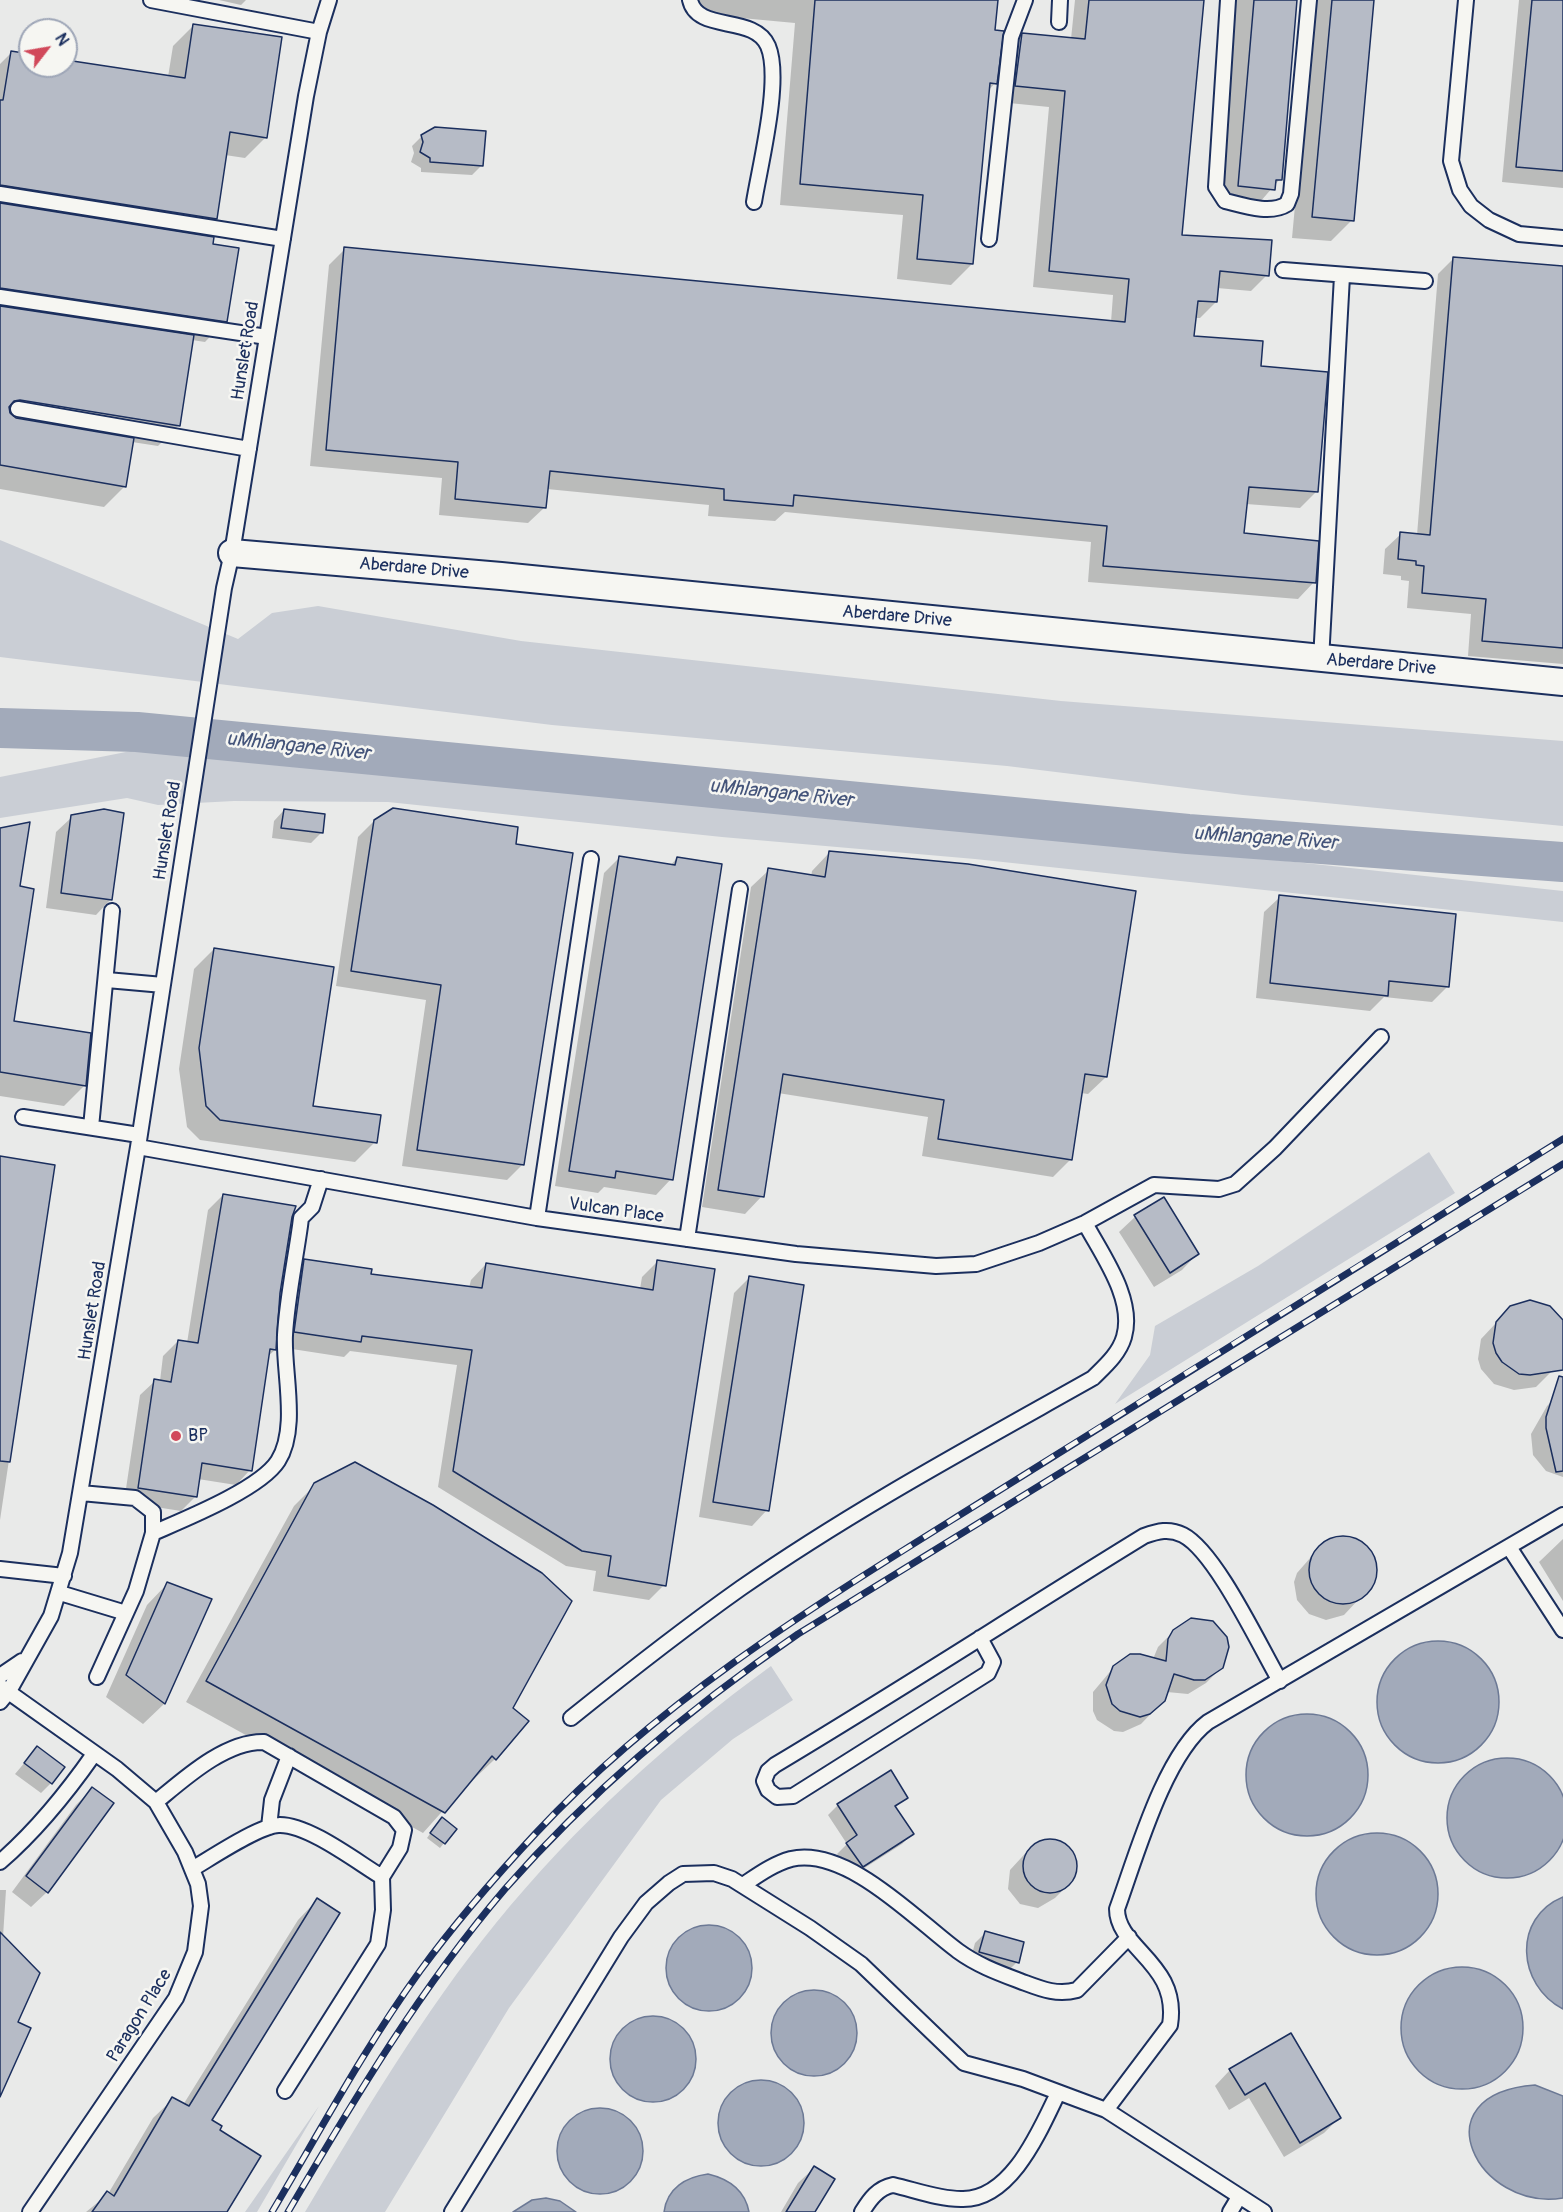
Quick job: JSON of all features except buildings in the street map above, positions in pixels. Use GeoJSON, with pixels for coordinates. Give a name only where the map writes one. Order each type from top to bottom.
{"type":"FeatureCollection","features":[{"type":"Feature","properties":{"kind":"street","name":"Aberdare Drive"},"geometry":{"type":"LineString","coordinates":[[232,553],[501,576],[1321,660],[1563,682]]}},
{"type":"Feature","properties":{"kind":"lane"},"geometry":{"type":"LineString","coordinates":[[151,0],[319,32]]}},
{"type":"Feature","properties":{"kind":"lane","name":"Hunslet Road"},"geometry":{"type":"LineString","coordinates":[[3,1693],[51,1616],[60,1593],[81,1492],[283,239],[319,32],[329,0]]}},
{"type":"Feature","properties":{"kind":"lane"},"geometry":{"type":"LineString","coordinates":[[690,0],[695,11],[703,17],[754,30],[768,48],[772,77],[754,202]]}},
{"type":"Feature","properties":{"kind":"lane"},"geometry":{"type":"LineString","coordinates":[[988,239],[1011,37],[1025,0]]}},
{"type":"Feature","properties":{"kind":"lane"},"geometry":{"type":"LineString","coordinates":[[1059,22],[1060,0]]}},
{"type":"Feature","properties":{"kind":"lane"},"geometry":{"type":"LineString","coordinates":[[1228,0],[1216,188],[1225,201],[1249,207],[1273,208],[1287,204],[1291,194],[1309,0]]}},
{"type":"Feature","properties":{"kind":"lane"},"geometry":{"type":"LineString","coordinates":[[1466,0],[1451,161],[1454,177],[1471,206],[1489,220],[1519,234],[1563,238]]}},
{"type":"Feature","properties":{"kind":"lane"},"geometry":{"type":"LineString","coordinates":[[0,194],[283,239]]}},
{"type":"Feature","properties":{"kind":"lane"},"geometry":{"type":"LineString","coordinates":[[1283,270],[1425,281]]}},
{"type":"Feature","properties":{"kind":"lane"},"geometry":{"type":"LineString","coordinates":[[1321,660],[1342,276]]}},
{"type":"Feature","properties":{"kind":"lane"},"geometry":{"type":"LineString","coordinates":[[0,297],[267,337]]}},
{"type":"Feature","properties":{"kind":"lane"},"geometry":{"type":"LineString","coordinates":[[18,409],[249,449]]}},
{"type":"Feature","properties":{"kind":"lane"},"geometry":{"type":"LineString","coordinates":[[537,1218],[591,859]]}},
{"type":"Feature","properties":{"kind":"lane"},"geometry":{"type":"LineString","coordinates":[[687,1239],[740,889]]}},
{"type":"Feature","properties":{"kind":"lane"},"geometry":{"type":"LineString","coordinates":[[91,1127],[112,911]]}},
{"type":"Feature","properties":{"kind":"lane"},"geometry":{"type":"LineString","coordinates":[[107,980],[163,985]]}},
{"type":"Feature","properties":{"kind":"lane","name":"Vulcan Place"},"geometry":{"type":"LineString","coordinates":[[23,1117],[91,1127],[139,1141],[321,1179],[537,1218],[796,1254],[936,1266],[975,1264],[1039,1243],[1085,1223],[1154,1185],[1220,1189],[1235,1184],[1275,1148],[1382,1037]]}},
{"type":"Feature","properties":{"kind":"lane"},"geometry":{"type":"LineString","coordinates":[[153,1533],[254,1484],[279,1460],[286,1441],[289,1382],[285,1336],[301,1218],[312,1207],[321,1179]]}},
{"type":"Feature","properties":{"kind":"lane"},"geometry":{"type":"LineString","coordinates":[[571,1718],[742,1587],[847,1519],[1093,1378],[1114,1357],[1124,1337],[1125,1316],[1115,1280],[1085,1223]]}},
{"type":"Feature","properties":{"kind":"lane"},"geometry":{"type":"LineString","coordinates":[[81,1492],[135,1498],[153,1512],[153,1533],[136,1591],[97,1677]]}},
{"type":"Feature","properties":{"kind":"lane"},"geometry":{"type":"LineString","coordinates":[[1106,2110],[1170,2025],[1173,2010],[1163,1980],[1121,1929],[1117,1909],[1163,1788],[1194,1732],[1563,1515]]}},
{"type":"Feature","properties":{"kind":"lane"},"geometry":{"type":"LineString","coordinates":[[980,1638],[993,1662],[988,1673],[794,1796],[777,1797],[768,1790],[764,1781],[768,1771],[776,1765],[980,1638],[1144,1536],[1159,1530],[1173,1531],[1198,1546],[1211,1561],[1280,1681]]}},
{"type":"Feature","properties":{"kind":"lane"},"geometry":{"type":"LineString","coordinates":[[1509,1546],[1563,1630]]}},
{"type":"Feature","properties":{"kind":"lane"},"geometry":{"type":"LineString","coordinates":[[0,1569],[64,1576]]}},
{"type":"Feature","properties":{"kind":"lane"},"geometry":{"type":"LineString","coordinates":[[60,1593],[126,1613]]}},
{"type":"Feature","properties":{"kind":"lane","name":"Hunslet Road"},"geometry":{"type":"LineString","coordinates":[[0,1676],[24,1660]]}},
{"type":"Feature","properties":{"kind":"lane","name":"Paragon Place"},"geometry":{"type":"LineString","coordinates":[[3,1693],[117,1769],[156,1802],[192,1869],[201,1906],[195,1953],[176,1998],[30,2212]]}},
{"type":"Feature","properties":{"kind":"lane"},"geometry":{"type":"LineString","coordinates":[[156,1802],[196,1771],[243,1746],[264,1742],[394,1817],[400,1824],[404,1835],[400,1848],[382,1877],[383,1910],[378,1944],[285,2091]]}},
{"type":"Feature","properties":{"kind":"lane"},"geometry":{"type":"LineString","coordinates":[[0,1863],[36,1830],[67,1793],[94,1754]]}},
{"type":"Feature","properties":{"kind":"lane"},"geometry":{"type":"LineString","coordinates":[[269,1827],[272,1800],[289,1756]]}},
{"type":"Feature","properties":{"kind":"lane"},"geometry":{"type":"LineString","coordinates":[[192,1869],[269,1827],[287,1826],[310,1834],[382,1877]]}},
{"type":"Feature","properties":{"kind":"lane"},"geometry":{"type":"LineString","coordinates":[[743,1885],[766,1870],[792,1859],[825,1861],[847,1869],[869,1883],[967,1957],[1005,1975],[1052,1992],[1066,1993],[1077,1990],[1129,1937]]}},
{"type":"Feature","properties":{"kind":"lane"},"geometry":{"type":"LineString","coordinates":[[452,2212],[621,1937],[646,1903],[669,1883],[683,1874],[697,1872],[714,1873],[743,1885],[861,1964],[964,2063],[1023,2079],[1106,2110],[1264,2212]]}},
{"type":"Feature","properties":{"kind":"lane"},"geometry":{"type":"LineString","coordinates":[[862,2212],[883,2187],[893,2185],[963,2200],[993,2190],[1016,2169],[1058,2093]]}},
{"type":"Feature","properties":{"kind":"lane"},"geometry":{"type":"LineString","coordinates":[[1230,2212],[1239,2197]]}},
{"type":"Feature","properties":{"kind":"shaded area"},"geometry":{"type":"Polygon","coordinates":[[[0,540],[238,639],[272,613],[318,606],[521,641],[1061,701],[1563,741],[1563,826],[1243,795],[1007,766],[552,725],[0,657],[0,540]]]}},
{"type":"Feature","properties":{"kind":"shaded area"},"geometry":{"type":"Polygon","coordinates":[[[146,748],[461,781],[852,814],[1563,891],[1563,922],[975,859],[722,837],[388,802],[234,801],[158,805],[127,798],[0,818],[0,777],[146,748]]]}},
{"type":"Feature","properties":{"kind":"shaded area"},"geometry":{"type":"Polygon","coordinates":[[[1429,1152],[1455,1193],[1115,1404],[1150,1355],[1155,1326],[1258,1266],[1429,1152]]]}},
{"type":"Feature","properties":{"kind":"shaded area"},"geometry":{"type":"Polygon","coordinates":[[[771,1666],[793,1700],[733,1739],[661,1800],[509,2008],[385,2212],[305,2212],[419,2028],[496,1923],[558,1852],[625,1786],[696,1724],[771,1666]]]}},
{"type":"Feature","properties":{"kind":"shaded area"},"geometry":{"type":"Polygon","coordinates":[[[319,2106],[257,2212],[245,2212],[319,2106]]]}},
{"type":"Feature","properties":{"kind":"water"},"geometry":{"type":"Polygon","coordinates":[[[1438,1641],[1461,1646],[1472,1651],[1481,1659],[1489,1668],[1494,1679],[1499,1702],[1494,1725],[1489,1736],[1481,1745],[1472,1753],[1461,1758],[1438,1763],[1415,1758],[1404,1753],[1395,1745],[1387,1736],[1382,1725],[1377,1702],[1382,1679],[1387,1668],[1395,1659],[1404,1651],[1415,1646],[1438,1641]]]}},
{"type":"Feature","properties":{"kind":"water"},"geometry":{"type":"Polygon","coordinates":[[[1307,1714],[1330,1719],[1341,1724],[1350,1732],[1358,1741],[1363,1752],[1368,1775],[1363,1798],[1358,1809],[1350,1818],[1341,1826],[1330,1831],[1307,1836],[1284,1831],[1273,1826],[1264,1818],[1256,1809],[1251,1798],[1246,1775],[1251,1752],[1256,1741],[1264,1732],[1273,1724],[1284,1719],[1307,1714]]]}},
{"type":"Feature","properties":{"kind":"water"},"geometry":{"type":"Polygon","coordinates":[[[1507,1758],[1530,1762],[1550,1775],[1563,1795],[1567,1818],[1563,1841],[1550,1861],[1530,1874],[1507,1878],[1484,1874],[1464,1861],[1451,1841],[1447,1818],[1451,1795],[1464,1775],[1484,1762],[1507,1758]]]}},
{"type":"Feature","properties":{"kind":"water"},"geometry":{"type":"Polygon","coordinates":[[[1377,1833],[1400,1838],[1411,1843],[1420,1851],[1428,1860],[1433,1871],[1438,1894],[1433,1917],[1428,1928],[1420,1937],[1411,1945],[1400,1950],[1377,1955],[1354,1950],[1343,1945],[1334,1937],[1326,1928],[1321,1917],[1316,1894],[1321,1871],[1326,1860],[1334,1851],[1343,1843],[1354,1838],[1377,1833]]]}},
{"type":"Feature","properties":{"kind":"water"},"geometry":{"type":"Polygon","coordinates":[[[1563,1897],[1563,2009],[1548,1998],[1536,1984],[1529,1969],[1527,1952],[1528,1935],[1535,1920],[1546,1907],[1563,1897]]]}},
{"type":"Feature","properties":{"kind":"water"},"geometry":{"type":"Polygon","coordinates":[[[709,1925],[725,1929],[739,1938],[748,1952],[752,1968],[748,1984],[739,1998],[725,2007],[709,2011],[693,2007],[679,1998],[670,1984],[666,1968],[670,1952],[679,1938],[693,1929],[709,1925]]]}},
{"type":"Feature","properties":{"kind":"water"},"geometry":{"type":"Polygon","coordinates":[[[1462,1967],[1485,1972],[1496,1977],[1505,1985],[1513,1994],[1518,2005],[1523,2028],[1518,2051],[1513,2062],[1505,2071],[1496,2079],[1485,2084],[1462,2089],[1439,2084],[1428,2079],[1419,2071],[1411,2062],[1406,2051],[1401,2028],[1406,2005],[1411,1994],[1419,1985],[1428,1977],[1439,1972],[1462,1967]]]}},
{"type":"Feature","properties":{"kind":"water"},"geometry":{"type":"Polygon","coordinates":[[[814,1990],[830,1994],[844,2003],[853,2017],[857,2033],[853,2049],[844,2063],[830,2072],[814,2076],[798,2072],[784,2063],[775,2049],[771,2033],[775,2017],[784,2003],[798,1994],[814,1990]]]}},
{"type":"Feature","properties":{"kind":"water"},"geometry":{"type":"Polygon","coordinates":[[[653,2016],[669,2020],[683,2029],[692,2043],[696,2059],[692,2075],[683,2089],[669,2098],[653,2102],[637,2098],[623,2089],[614,2075],[610,2059],[614,2043],[623,2029],[637,2020],[653,2016]]]}},
{"type":"Feature","properties":{"kind":"water"},"geometry":{"type":"Polygon","coordinates":[[[761,2080],[777,2084],[791,2093],[800,2107],[804,2123],[800,2139],[791,2153],[777,2162],[761,2166],[745,2162],[731,2153],[722,2139],[718,2123],[722,2107],[731,2093],[745,2084],[761,2080]]]}},
{"type":"Feature","properties":{"kind":"water"},"geometry":{"type":"Polygon","coordinates":[[[1535,2085],[1563,2096],[1563,2198],[1533,2198],[1506,2188],[1486,2171],[1473,2150],[1470,2128],[1478,2108],[1499,2093],[1535,2085]]]}},
{"type":"Feature","properties":{"kind":"water"},"geometry":{"type":"Polygon","coordinates":[[[600,2108],[616,2112],[630,2121],[639,2135],[643,2151],[639,2167],[630,2181],[616,2190],[600,2194],[584,2190],[570,2181],[561,2167],[557,2151],[561,2135],[570,2121],[584,2112],[600,2108]]]}},
{"type":"Feature","properties":{"kind":"water"},"geometry":{"type":"Polygon","coordinates":[[[708,2174],[723,2179],[735,2187],[744,2197],[749,2212],[664,2212],[673,2190],[685,2181],[708,2174]]]}},
{"type":"Feature","properties":{"kind":"water"},"geometry":{"type":"Polygon","coordinates":[[[546,2198],[560,2201],[576,2212],[513,2212],[532,2200],[546,2198]]]}},
{"type":"Feature","properties":{"kind":"waterway","name":"uMhlangane River"},"geometry":{"type":"LineString","coordinates":[[0,728],[137,732],[1188,834],[1563,862]]}},
{"type":"Feature","properties":{"kind":"railway"},"geometry":{"type":"LineString","coordinates":[[272,2212],[362,2059],[433,1953],[476,1900],[536,1833],[588,1781],[642,1733],[758,1646],[880,1565],[1563,1139]]}},
{"type":"Feature","properties":{"kind":"railway"},"geometry":{"type":"LineString","coordinates":[[288,2212],[389,2046],[474,1926],[505,1889],[572,1818],[607,1784],[681,1721],[798,1634],[1563,1164]]}},
{"type":"Feature","properties":{"kind":"place","name":"BP"},"geometry":{"type":"Point","coordinates":[176,1436]}}]}
